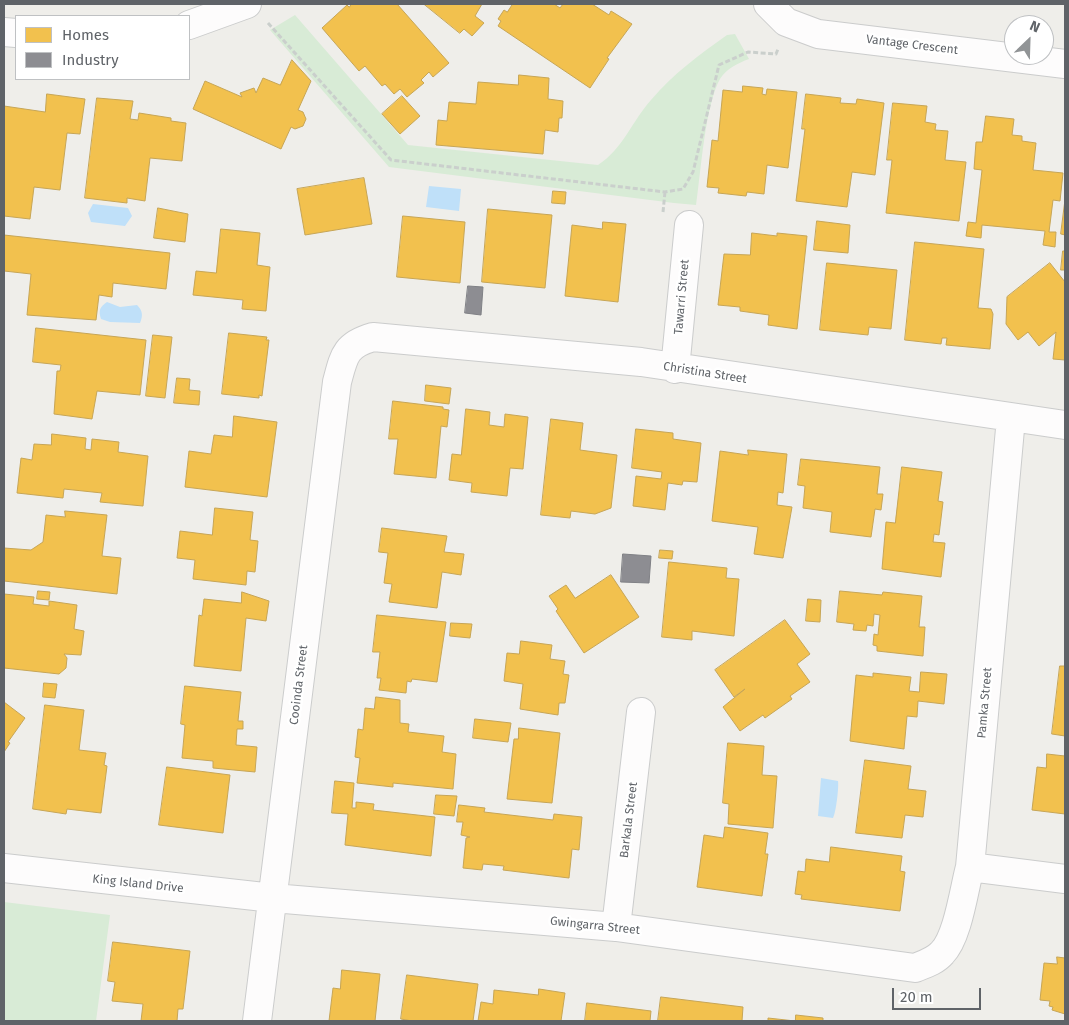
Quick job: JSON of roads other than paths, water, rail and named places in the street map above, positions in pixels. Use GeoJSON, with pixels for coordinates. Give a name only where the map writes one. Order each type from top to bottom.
{"type":"FeatureCollection","features":[{"type":"Feature","properties":{"kind":"street"},"geometry":{"type":"LineString","coordinates":[[190,26],[255,11]]}},
{"type":"Feature","properties":{"kind":"street","name":"Vantage Crescent"},"geometry":{"type":"LineString","coordinates":[[777,13],[818,34],[1065,64]]}},
{"type":"Feature","properties":{"kind":"street","name":"Tawarri Street"},"geometry":{"type":"LineString","coordinates":[[675,368],[689,225]]}},
{"type":"Feature","properties":{"kind":"street","name":"Christina Street"},"geometry":{"type":"LineString","coordinates":[[347,350],[360,341],[373,337],[641,362],[1065,425]]}},
{"type":"Feature","properties":{"kind":"street","name":"Cooinda Street"},"geometry":{"type":"LineString","coordinates":[[256,1021],[337,382],[347,350]]}},
{"type":"Feature","properties":{"kind":"street","name":"Pamka Street"},"geometry":{"type":"LineString","coordinates":[[915,968],[930,962],[943,952],[953,933],[970,867],[1011,418]]}},
{"type":"Feature","properties":{"kind":"street","name":"Barkala Street"},"geometry":{"type":"LineString","coordinates":[[616,927],[641,712]]}},
{"type":"Feature","properties":{"kind":"street"},"geometry":{"type":"LineString","coordinates":[[970,867],[1065,878]]}},
{"type":"Feature","properties":{"kind":"street","name":"King Island Drive"},"geometry":{"type":"LineString","coordinates":[[4,868],[273,898]]}},
{"type":"Feature","properties":{"kind":"street","name":"Gwingarra Street"},"geometry":{"type":"LineString","coordinates":[[273,898],[616,927],[915,968]]}},
{"type":"Feature","properties":{"kind":"water"},"geometry":{"type":"Polygon","coordinates":[[[429,186],[461,189],[459,211],[426,207],[429,186]]]}},
{"type":"Feature","properties":{"kind":"water"},"geometry":{"type":"Polygon","coordinates":[[[93,204],[128,208],[132,216],[125,226],[91,222],[88,213],[93,204]]]}},
{"type":"Feature","properties":{"kind":"water"},"geometry":{"type":"Polygon","coordinates":[[[107,302],[120,307],[137,305],[142,314],[140,323],[110,322],[101,319],[100,309],[107,302]]]}},
{"type":"Feature","properties":{"kind":"water"},"geometry":{"type":"Polygon","coordinates":[[[821,778],[838,781],[837,800],[833,818],[818,816],[821,778]]]}}]}
